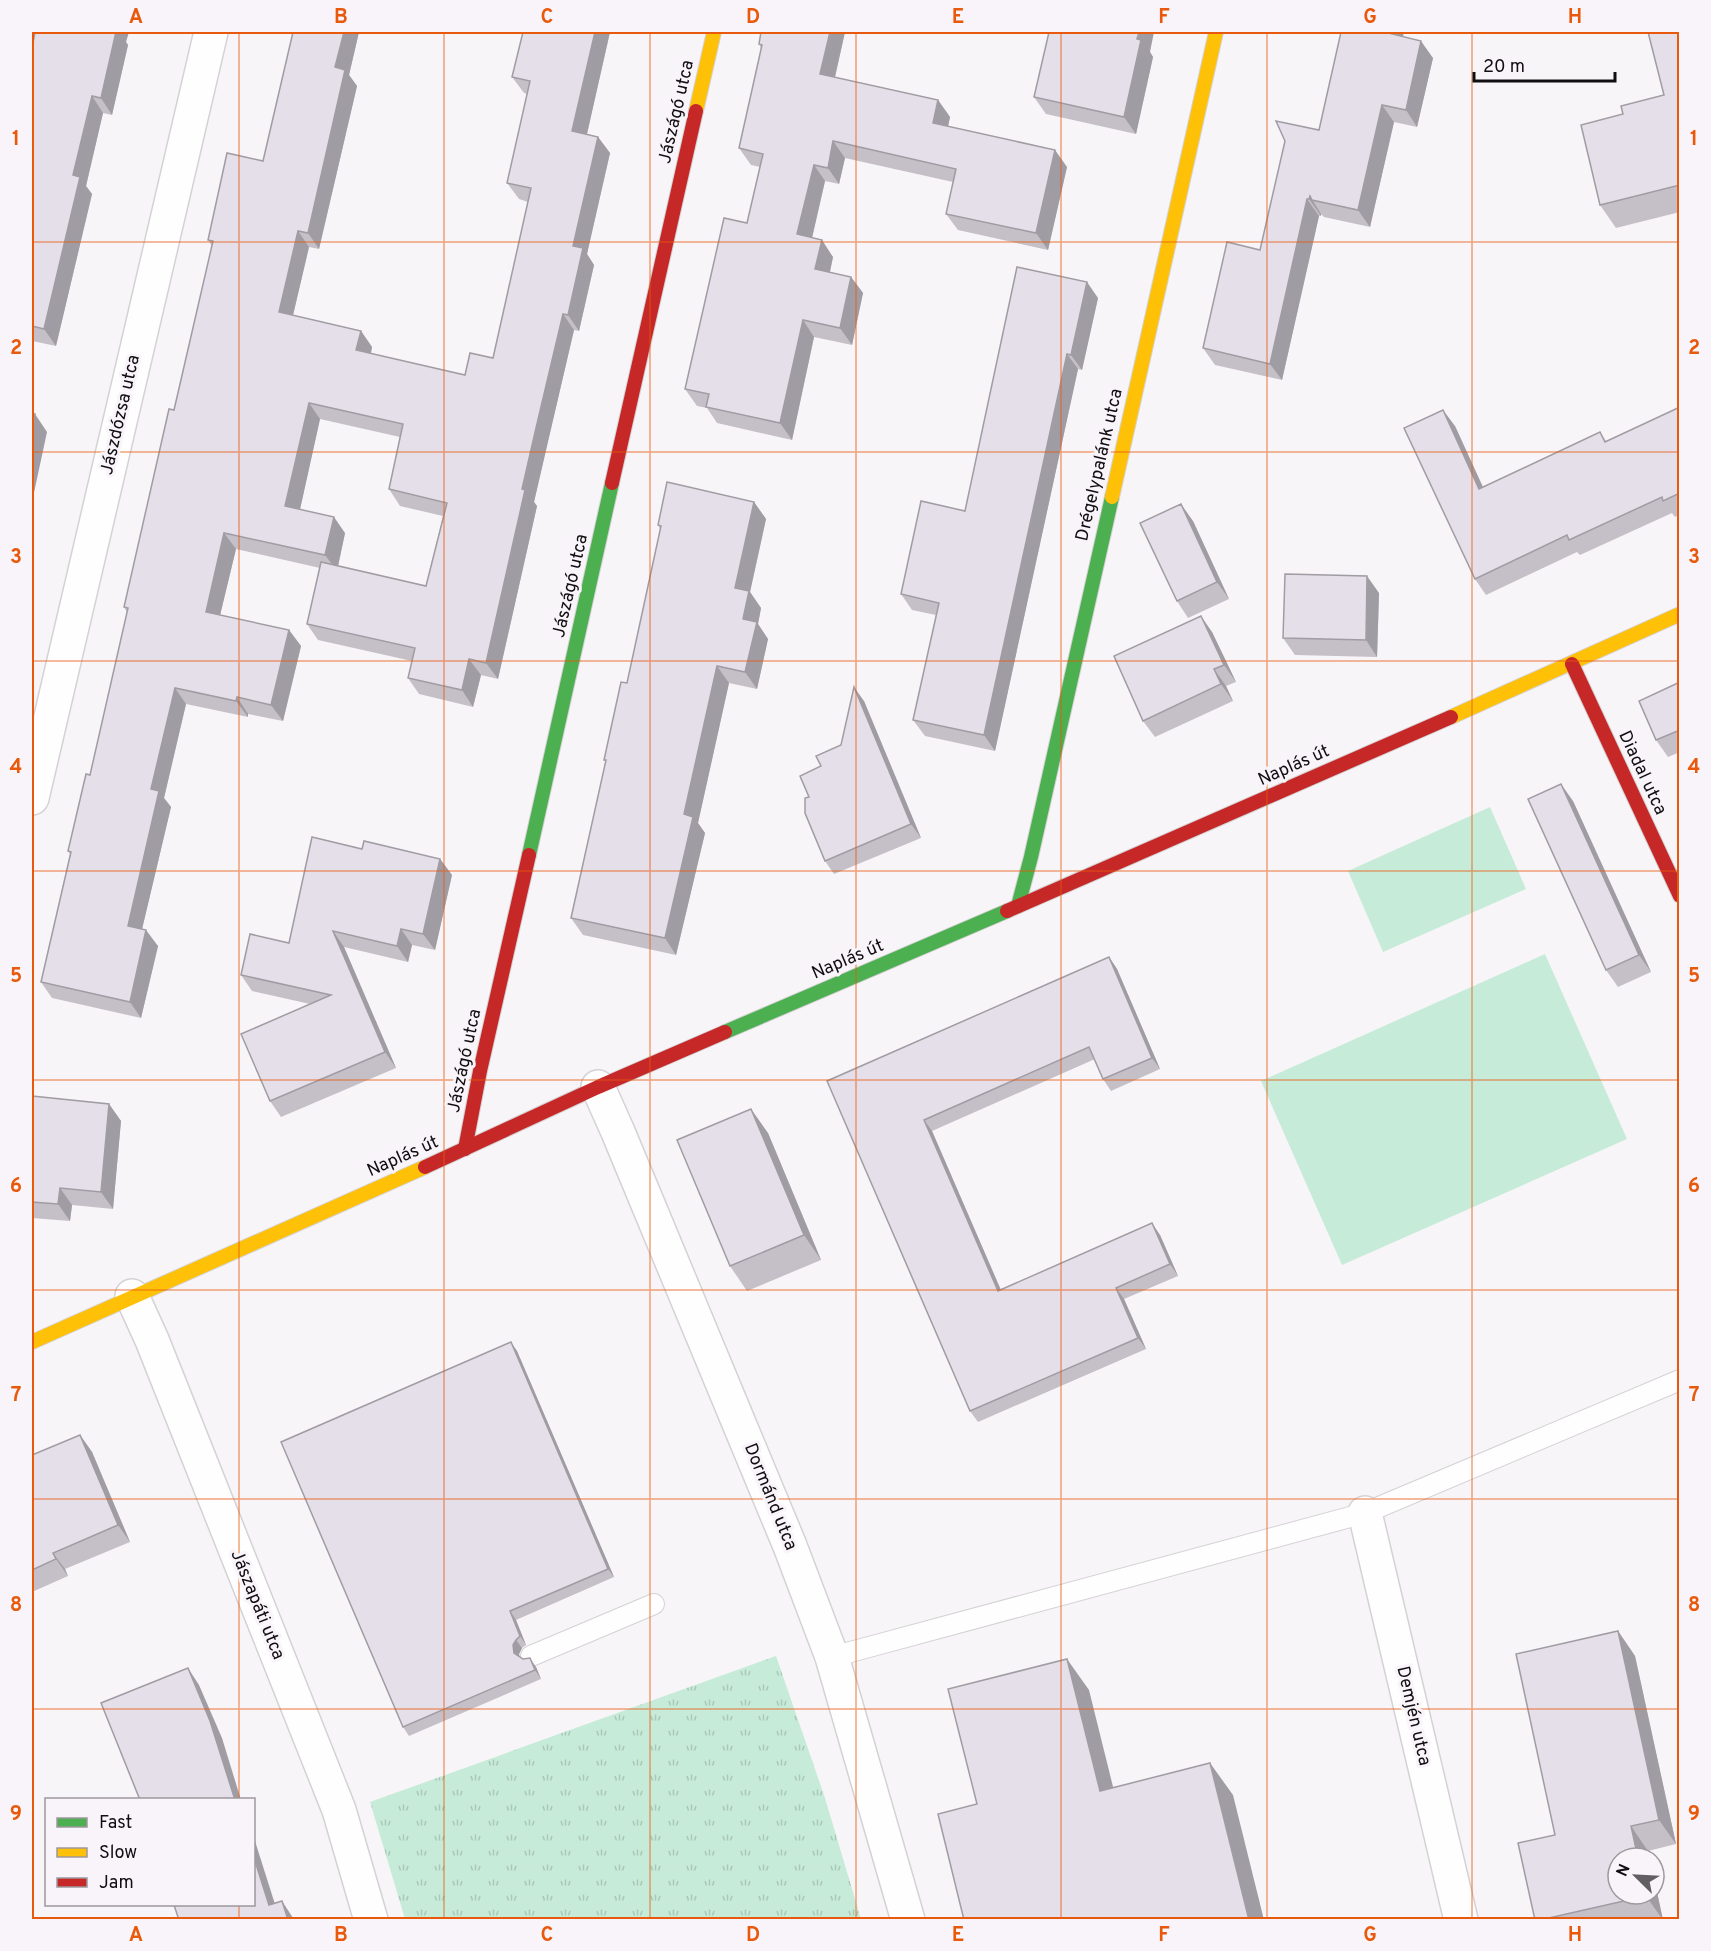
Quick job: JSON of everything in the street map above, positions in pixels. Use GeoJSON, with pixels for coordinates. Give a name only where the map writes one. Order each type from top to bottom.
{"type":"FeatureCollection","features":[{"type":"Feature","properties":{"kind":"street","name":"Jászdózsa utca"},"geometry":{"type":"LineString","coordinates":[[32,798],[211,32]]}},
{"type":"Feature","properties":{"kind":"street","name":"Jászágó utca"},"geometry":{"type":"LineString","coordinates":[[465,1149],[483,1059],[714,32]]}},
{"type":"Feature","properties":{"kind":"street","name":"Drégelypalánk utca"},"geometry":{"type":"LineString","coordinates":[[1018,906],[1216,32]]}},
{"type":"Feature","properties":{"kind":"street","name":"Naplás út"},"geometry":{"type":"LineString","coordinates":[[32,1342],[465,1149],[598,1087],[1572,664],[1680,614]]}},
{"type":"Feature","properties":{"kind":"street","name":"Diadal utca"},"geometry":{"type":"LineString","coordinates":[[1572,664],[1680,896]]}},
{"type":"Feature","properties":{"kind":"street","name":"Dormánd utca"},"geometry":{"type":"LineString","coordinates":[[598,1087],[786,1535],[832,1657],[908,1920]]}},
{"type":"Feature","properties":{"kind":"street","name":"Jászapáti utca"},"geometry":{"type":"LineString","coordinates":[[132,1296],[152,1340],[339,1810],[371,1920]]}},
{"type":"Feature","properties":{"kind":"street","name":"Demjén utca"},"geometry":{"type":"LineString","coordinates":[[1365,1513],[1461,1920]]}},
{"type":"Feature","properties":{"kind":"lane"},"geometry":{"type":"LineString","coordinates":[[832,1657],[1365,1513],[1680,1380]]}},
{"type":"Feature","properties":{"kind":"lane"},"geometry":{"type":"LineString","coordinates":[[531,1656],[654,1604]]}},
{"type":"Feature","properties":{"kind":"green space"},"geometry":{"type":"Polygon","coordinates":[[[1490,807],[1526,889],[1383,952],[1348,871],[1490,807]]]}},
{"type":"Feature","properties":{"kind":"green space"},"geometry":{"type":"Polygon","coordinates":[[[1545,954],[1627,1139],[1342,1265],[1261,1081],[1545,954]]]}},
{"type":"Feature","properties":{"kind":"green space"},"geometry":{"type":"Polygon","coordinates":[[[776,1656],[825,1798],[861,1919],[405,1919],[370,1802],[776,1656]]]}},
{"type":"Feature","properties":{"kind":"building"},"geometry":{"type":"Polygon","coordinates":[[[35,32],[116,32],[101,98],[92,96],[73,175],[80,177],[44,329],[32,326],[32,48],[35,32]]]}},
{"type":"Feature","properties":{"kind":"building"},"geometry":{"type":"Polygon","coordinates":[[[293,32],[344,32],[335,67],[345,70],[308,233],[298,231],[279,312],[361,331],[356,350],[465,375],[470,353],[493,358],[531,188],[507,183],[530,81],[512,77],[523,32],[595,32],[572,131],[598,137],[573,246],[583,248],[568,315],[563,314],[536,428],[522,489],[525,490],[486,663],[469,659],[462,690],[408,678],[415,648],[307,624],[321,562],[426,586],[447,503],[389,489],[403,424],[309,403],[285,506],[334,517],[325,555],[224,533],[206,612],[289,630],[271,705],[237,697],[236,701],[175,688],[151,789],[159,791],[128,926],[146,930],[130,1002],[41,982],[71,852],[68,851],[86,774],[90,775],[128,608],[124,607],[169,409],[174,410],[213,241],[208,240],[227,153],[263,161],[293,32]]]}},
{"type":"Feature","properties":{"kind":"building"},"geometry":{"type":"Polygon","coordinates":[[[761,32],[830,32],[820,74],[938,100],[933,123],[1055,150],[1036,233],[946,214],[956,169],[833,141],[828,168],[814,165],[797,234],[822,240],[815,269],[851,277],[840,328],[803,320],[780,423],[706,407],[709,394],[685,389],[724,218],[747,223],[763,154],[739,148],[762,45],[759,44],[761,32]]]}},
{"type":"Feature","properties":{"kind":"building"},"geometry":{"type":"Polygon","coordinates":[[[1049,32],[1139,32],[1137,39],[1141,40],[1124,117],[1034,97],[1049,32]]]}},
{"type":"Feature","properties":{"kind":"building"},"geometry":{"type":"Polygon","coordinates":[[[1341,32],[1388,32],[1421,41],[1406,110],[1382,105],[1358,210],[1312,200],[1310,196],[1307,199],[1270,364],[1203,348],[1227,242],[1260,250],[1285,141],[1276,121],[1319,130],[1341,32]]]}},
{"type":"Feature","properties":{"kind":"building"},"geometry":{"type":"Polygon","coordinates":[[[1648,32],[1680,32],[1680,185],[1600,205],[1581,125],[1623,114],[1621,106],[1664,95],[1648,32]]]}},
{"type":"Feature","properties":{"kind":"building"},"geometry":{"type":"Polygon","coordinates":[[[1017,267],[1087,282],[1071,355],[1067,354],[984,735],[913,720],[939,603],[901,594],[921,501],[965,511],[1017,267]]]}},
{"type":"Feature","properties":{"kind":"building"},"geometry":{"type":"Polygon","coordinates":[[[1680,407],[1680,493],[1663,501],[1662,497],[1569,540],[1567,535],[1475,579],[1404,428],[1443,410],[1479,489],[1600,432],[1605,442],[1680,407]]]}},
{"type":"Feature","properties":{"kind":"building"},"geometry":{"type":"Polygon","coordinates":[[[667,482],[754,502],[735,588],[749,591],[743,619],[757,622],[745,672],[717,666],[684,814],[693,817],[665,938],[571,918],[621,682],[627,683],[661,526],[658,525],[667,482]]]}},
{"type":"Feature","properties":{"kind":"building"},"geometry":{"type":"Polygon","coordinates":[[[1181,504],[1217,582],[1177,601],[1140,523],[1181,504]]]}},
{"type":"Feature","properties":{"kind":"building"},"geometry":{"type":"Polygon","coordinates":[[[1285,574],[1367,576],[1366,640],[1283,638],[1285,574]]]}},
{"type":"Feature","properties":{"kind":"building"},"geometry":{"type":"Polygon","coordinates":[[[1201,616],[1224,665],[1214,669],[1221,684],[1143,721],[1114,656],[1201,616]]]}},
{"type":"Feature","properties":{"kind":"building"},"geometry":{"type":"Polygon","coordinates":[[[1680,682],[1680,730],[1656,740],[1639,701],[1680,682]]]}},
{"type":"Feature","properties":{"kind":"building"},"geometry":{"type":"Polygon","coordinates":[[[854,687],[911,824],[825,861],[805,813],[805,798],[809,797],[800,776],[821,766],[816,756],[841,745],[854,687]]]}},
{"type":"Feature","properties":{"kind":"building"},"geometry":{"type":"Polygon","coordinates":[[[1561,784],[1639,955],[1606,970],[1528,799],[1561,784]]]}},
{"type":"Feature","properties":{"kind":"building"},"geometry":{"type":"Polygon","coordinates":[[[312,837],[362,849],[364,841],[440,859],[423,934],[401,929],[397,946],[333,931],[385,1052],[270,1101],[241,1034],[331,995],[241,975],[250,934],[289,943],[312,837]]]}},
{"type":"Feature","properties":{"kind":"building"},"geometry":{"type":"Polygon","coordinates":[[[1109,957],[1152,1058],[1103,1079],[1089,1047],[924,1120],[998,1291],[1152,1223],[1170,1264],[1116,1288],[1138,1338],[970,1411],[827,1081],[1109,957]]]}},
{"type":"Feature","properties":{"kind":"building"},"geometry":{"type":"Polygon","coordinates":[[[32,1096],[109,1104],[101,1192],[60,1188],[58,1204],[32,1202],[32,1096]]]}},
{"type":"Feature","properties":{"kind":"building"},"geometry":{"type":"Polygon","coordinates":[[[751,1109],[804,1235],[730,1266],[677,1140],[751,1109]]]}},
{"type":"Feature","properties":{"kind":"building"},"geometry":{"type":"Polygon","coordinates":[[[511,1342],[608,1569],[510,1611],[520,1636],[513,1645],[514,1653],[523,1659],[530,1658],[535,1670],[403,1727],[281,1442],[511,1342]]]}},
{"type":"Feature","properties":{"kind":"building"},"geometry":{"type":"Polygon","coordinates":[[[80,1435],[118,1525],[53,1553],[56,1559],[32,1570],[32,1455],[80,1435]]]}},
{"type":"Feature","properties":{"kind":"building"},"geometry":{"type":"Polygon","coordinates":[[[1618,1631],[1659,1820],[1631,1826],[1635,1846],[1606,1846],[1606,1905],[1540,1920],[1535,1920],[1518,1843],[1555,1835],[1516,1654],[1618,1631]]]}},
{"type":"Feature","properties":{"kind":"building"},"geometry":{"type":"Polygon","coordinates":[[[1067,1659],[1100,1791],[1210,1763],[1249,1920],[964,1920],[938,1814],[977,1804],[948,1689],[1067,1659]]]}},
{"type":"Feature","properties":{"kind":"building"},"geometry":{"type":"Polygon","coordinates":[[[188,1668],[210,1721],[234,1798],[139,1798],[101,1703],[188,1668]]]}},
{"type":"Feature","properties":{"kind":"building"},"geometry":{"type":"Polygon","coordinates":[[[255,1861],[269,1905],[282,1901],[288,1920],[179,1920],[174,1906],[255,1906],[255,1861]]]}},
{"type":"Feature","properties":{"kind":"traffic: fast"},"geometry":{"type":"LineString","coordinates":[[529,855],[612,483]]}},
{"type":"Feature","properties":{"kind":"traffic: fast"},"geometry":{"type":"LineString","coordinates":[[1018,906],[1112,497]]}},
{"type":"Feature","properties":{"kind":"traffic: fast"},"geometry":{"type":"LineString","coordinates":[[725,1032],[1007,911]]}},
{"type":"Feature","properties":{"kind":"traffic: slow"},"geometry":{"type":"LineString","coordinates":[[696,111],[714,32]]}},
{"type":"Feature","properties":{"kind":"traffic: slow"},"geometry":{"type":"LineString","coordinates":[[1112,497],[1216,32]]}},
{"type":"Feature","properties":{"kind":"traffic: slow"},"geometry":{"type":"LineString","coordinates":[[1451,717],[1680,614]]}},
{"type":"Feature","properties":{"kind":"traffic: slow"},"geometry":{"type":"LineString","coordinates":[[32,1342],[425,1167]]}},
{"type":"Feature","properties":{"kind":"traffic: jam"},"geometry":{"type":"LineString","coordinates":[[612,483],[696,111]]}},
{"type":"Feature","properties":{"kind":"traffic: jam"},"geometry":{"type":"LineString","coordinates":[[1572,664],[1680,896]]}},
{"type":"Feature","properties":{"kind":"traffic: jam"},"geometry":{"type":"LineString","coordinates":[[1007,911],[1451,717]]}},
{"type":"Feature","properties":{"kind":"traffic: jam"},"geometry":{"type":"LineString","coordinates":[[465,1149],[480,1071],[529,855]]}},
{"type":"Feature","properties":{"kind":"traffic: jam"},"geometry":{"type":"LineString","coordinates":[[425,1167],[598,1087],[725,1032]]}}]}
